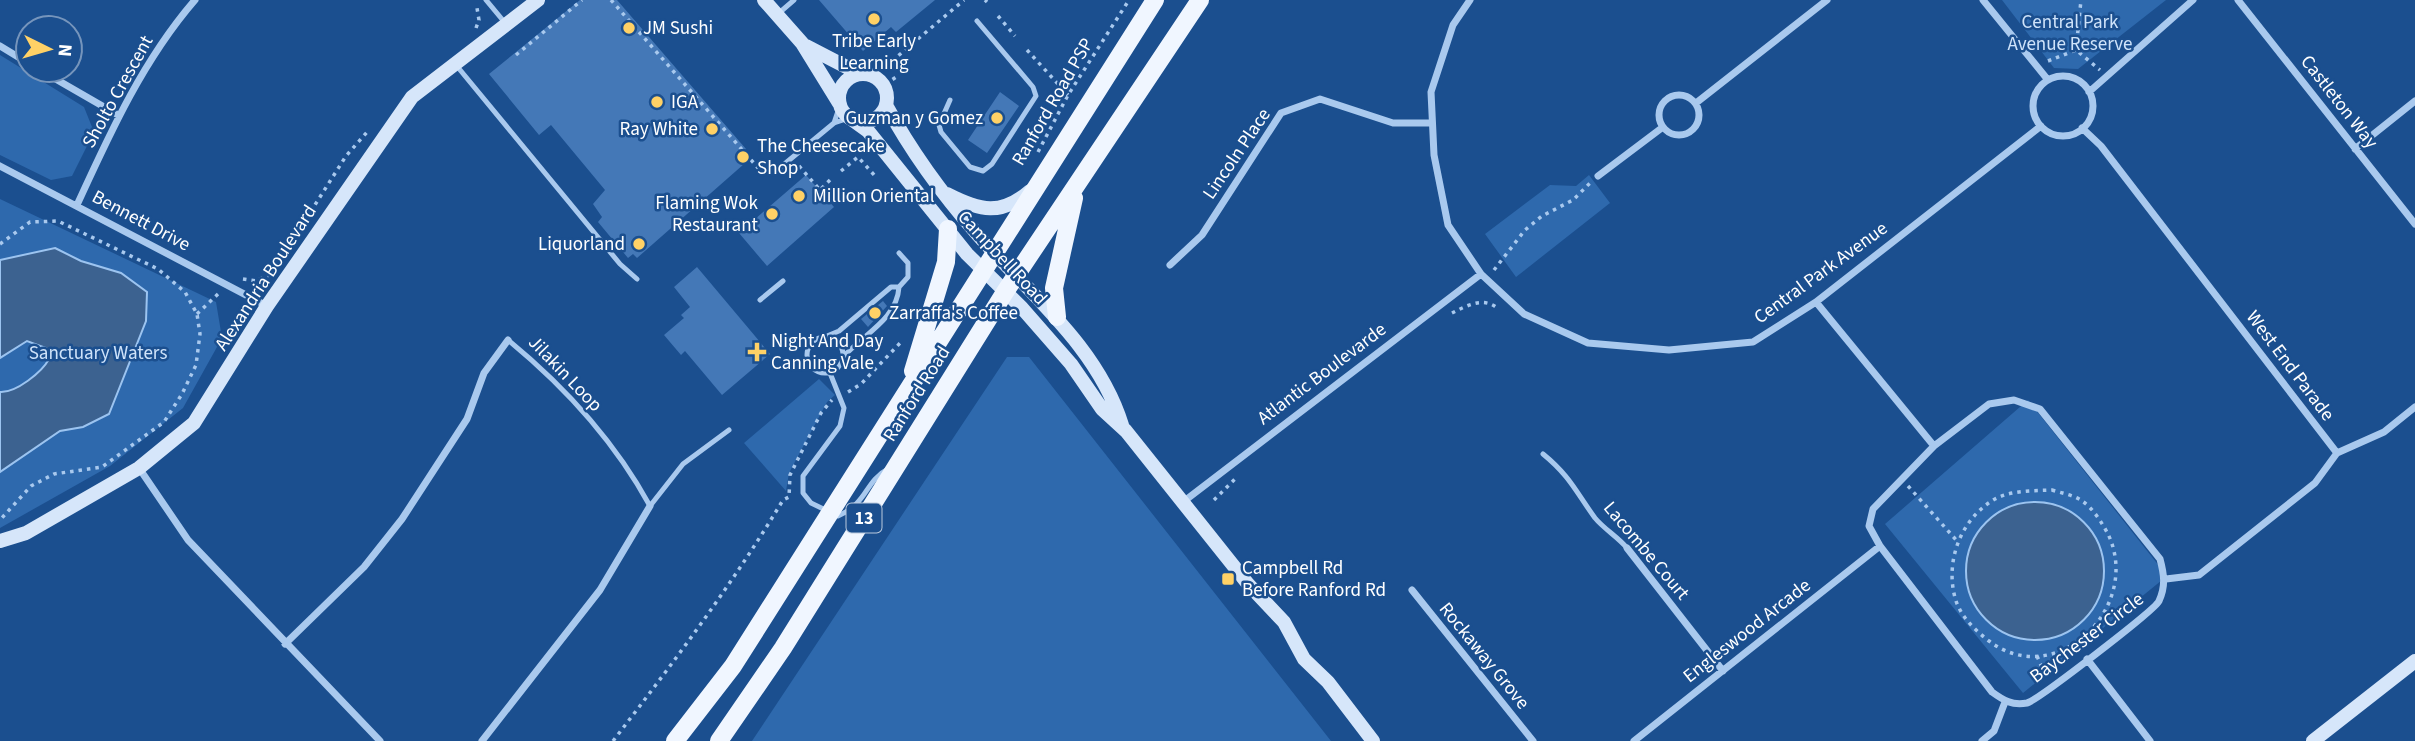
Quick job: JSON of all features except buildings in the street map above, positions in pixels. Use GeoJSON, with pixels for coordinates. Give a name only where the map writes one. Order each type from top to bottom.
{"type":"FeatureCollection","features":[{"type":"Feature","properties":{"kind":"main road","name":"Ranford Road"},"geometry":{"type":"LineString","coordinates":[[675,741],[733,666],[1155,0]]}},
{"type":"Feature","properties":{"kind":"main road","name":"Ranford Road"},"geometry":{"type":"LineString","coordinates":[[719,741],[750,700],[1005,292],[1200,0]]}},
{"type":"Feature","properties":{"kind":"main road"},"geometry":{"type":"LineString","coordinates":[[1057,317],[1054,288],[1077,184]]}},
{"type":"Feature","properties":{"kind":"main road"},"geometry":{"type":"LineString","coordinates":[[907,391],[946,262],[947,229]]}},
{"type":"Feature","properties":{"kind":"street","name":"Sholto Crescent"},"geometry":{"type":"LineString","coordinates":[[77,205],[118,116],[175,23],[194,0]]}},
{"type":"Feature","properties":{"kind":"street","name":"Alexandria Boulevard"},"geometry":{"type":"LineString","coordinates":[[0,541],[26,533],[139,468],[194,423],[267,306],[412,97],[537,0]]}},
{"type":"Feature","properties":{"kind":"street"},"geometry":{"type":"LineString","coordinates":[[764,0],[802,43],[840,105],[850,118],[867,121],[875,118],[886,105],[881,82],[868,74],[860,74],[845,81],[841,88],[840,105]]}},
{"type":"Feature","properties":{"kind":"street","name":"Central Park Avenue"},"geometry":{"type":"LineString","coordinates":[[1470,0],[1453,25],[1431,92],[1434,155],[1448,225],[1483,276],[1524,314],[1588,342],[1669,350],[1753,342],[1816,302],[2040,126]]}},
{"type":"Feature","properties":{"kind":"street"},"geometry":{"type":"LineString","coordinates":[[1696,103],[1827,0]]}},
{"type":"Feature","properties":{"kind":"street"},"geometry":{"type":"LineString","coordinates":[[1983,0],[2048,80]]}},
{"type":"Feature","properties":{"kind":"street"},"geometry":{"type":"LineString","coordinates":[[2089,92],[2193,0]]}},
{"type":"Feature","properties":{"kind":"street","name":"Castleton Way"},"geometry":{"type":"LineString","coordinates":[[2238,0],[2415,224]]}},
{"type":"Feature","properties":{"kind":"street"},"geometry":{"type":"LineString","coordinates":[[802,43],[860,74]]}},
{"type":"Feature","properties":{"kind":"street"},"geometry":{"type":"LineString","coordinates":[[2061,76],[2071,77],[2081,82],[2089,92],[2093,107],[2091,117],[2082,128],[2066,136],[2056,135],[2040,126],[2033,106],[2035,96],[2048,80],[2061,76]]}},
{"type":"Feature","properties":{"kind":"street"},"geometry":{"type":"LineString","coordinates":[[64,84],[118,116]]}},
{"type":"Feature","properties":{"kind":"street"},"geometry":{"type":"LineString","coordinates":[[1677,95],[1696,103],[1699,117],[1688,133],[1675,135],[1663,127],[1659,114],[1665,101],[1677,95]]}},
{"type":"Feature","properties":{"kind":"street","name":"Lincoln Place"},"geometry":{"type":"LineString","coordinates":[[1170,265],[1202,235],[1281,113],[1320,99],[1394,124],[1431,122]]}},
{"type":"Feature","properties":{"kind":"street"},"geometry":{"type":"LineString","coordinates":[[2355,149],[2415,101]]}},
{"type":"Feature","properties":{"kind":"street","name":"Campbell Road"},"geometry":{"type":"LineString","coordinates":[[886,105],[923,169],[994,251],[1057,317],[1113,396],[1122,426]]}},
{"type":"Feature","properties":{"kind":"street","name":"Campbell Road"},"geometry":{"type":"LineString","coordinates":[[850,118],[868,131],[982,270],[1071,364],[1102,409],[1122,426],[1248,584],[1284,622],[1304,659],[1328,682],[1373,741]]}},
{"type":"Feature","properties":{"kind":"street"},"geometry":{"type":"LineString","coordinates":[[1598,176],[1663,127]]}},
{"type":"Feature","properties":{"kind":"street","name":"West End Parade"},"geometry":{"type":"LineString","coordinates":[[2082,128],[2101,146],[2337,453]]}},
{"type":"Feature","properties":{"kind":"street","name":"Bennett Drive"},"geometry":{"type":"LineString","coordinates":[[0,166],[267,306]]}},
{"type":"Feature","properties":{"kind":"street","name":"Campbell Road"},"geometry":{"type":"LineString","coordinates":[[940,190],[973,205],[1004,209],[1014,205],[1038,184]]}},
{"type":"Feature","properties":{"kind":"street","name":"Atlantic Boulevarde"},"geometry":{"type":"LineString","coordinates":[[1183,502],[1483,276]]}},
{"type":"Feature","properties":{"kind":"street"},"geometry":{"type":"LineString","coordinates":[[1816,302],[1934,446]]}},
{"type":"Feature","properties":{"kind":"street","name":"Jilakin Loop"},"geometry":{"type":"LineString","coordinates":[[285,644],[364,567],[402,519],[467,419],[484,373],[508,340]]}},
{"type":"Feature","properties":{"kind":"street"},"geometry":{"type":"LineString","coordinates":[[1982,741],[1994,731],[2005,702],[1992,692],[1880,546],[1869,526],[1873,509],[1900,477],[1934,446],[1989,404],[2014,400],[2040,409],[2160,559],[2166,579],[2199,575],[2315,482],[2337,453],[2384,432],[2415,407]]}},
{"type":"Feature","properties":{"kind":"street"},"geometry":{"type":"LineString","coordinates":[[139,468],[188,540],[380,741]]}},
{"type":"Feature","properties":{"kind":"street"},"geometry":{"type":"LineString","coordinates":[[482,741],[600,590],[650,506]]}},
{"type":"Feature","properties":{"kind":"street","name":"Engleswood Arcade"},"geometry":{"type":"LineString","coordinates":[[1634,741],[1880,546]]}},
{"type":"Feature","properties":{"kind":"street","name":"Lacombe Court"},"geometry":{"type":"LineString","coordinates":[[1627,548],[1723,671]]}},
{"type":"Feature","properties":{"kind":"street","name":"Baychester Circle"},"geometry":{"type":"LineString","coordinates":[[2005,702],[2027,703],[2051,689],[2159,604],[2166,579]]}},
{"type":"Feature","properties":{"kind":"street","name":"Rockaway Grove"},"geometry":{"type":"LineString","coordinates":[[1412,590],[1532,741]]}},
{"type":"Feature","properties":{"kind":"street"},"geometry":{"type":"LineString","coordinates":[[2087,659],[2150,741]]}},
{"type":"Feature","properties":{"kind":"street"},"geometry":{"type":"LineString","coordinates":[[2313,741],[2415,661]]}},
{"type":"Feature","properties":{"kind":"lane"},"geometry":{"type":"LineString","coordinates":[[486,0],[507,25]]}},
{"type":"Feature","properties":{"kind":"lane"},"geometry":{"type":"LineString","coordinates":[[777,15],[794,0]]}},
{"type":"Feature","properties":{"kind":"lane"},"geometry":{"type":"LineString","coordinates":[[950,100],[939,125],[941,132],[971,167],[983,171],[992,164],[1036,96],[1033,87],[977,21]]}},
{"type":"Feature","properties":{"kind":"lane"},"geometry":{"type":"LineString","coordinates":[[456,64],[621,264],[637,279]]}},
{"type":"Feature","properties":{"kind":"lane"},"geometry":{"type":"LineString","coordinates":[[834,123],[840,105]]}},
{"type":"Feature","properties":{"kind":"lane"},"geometry":{"type":"LineString","coordinates":[[776,171],[834,123],[850,118]]}},
{"type":"Feature","properties":{"kind":"lane"},"geometry":{"type":"LineString","coordinates":[[810,143],[816,150]]}},
{"type":"Feature","properties":{"kind":"lane"},"geometry":{"type":"LineString","coordinates":[[899,253],[908,263],[908,277],[899,287],[898,299],[889,315],[843,356],[839,367],[830,373],[814,370],[807,360],[808,346],[816,339],[839,331],[891,287],[899,287]]}},
{"type":"Feature","properties":{"kind":"lane"},"geometry":{"type":"LineString","coordinates":[[760,300],[783,281]]}},
{"type":"Feature","properties":{"kind":"lane"},"geometry":{"type":"LineString","coordinates":[[827,336],[841,345],[843,356]]}},
{"type":"Feature","properties":{"kind":"lane","name":"Jilakin Loop"},"geometry":{"type":"LineString","coordinates":[[508,340],[544,370],[627,465],[650,506]]}},
{"type":"Feature","properties":{"kind":"lane"},"geometry":{"type":"LineString","coordinates":[[794,340],[808,346]]}},
{"type":"Feature","properties":{"kind":"lane"},"geometry":{"type":"LineString","coordinates":[[796,363],[807,360]]}},
{"type":"Feature","properties":{"kind":"lane"},"geometry":{"type":"LineString","coordinates":[[830,373],[844,408],[840,426],[803,476],[803,493],[811,503],[828,514],[838,516],[857,507],[878,474],[900,462]]}},
{"type":"Feature","properties":{"kind":"lane"},"geometry":{"type":"LineString","coordinates":[[650,506],[683,464],[729,430]]}},
{"type":"Feature","properties":{"kind":"lane","name":"Lacombe Court"},"geometry":{"type":"LineString","coordinates":[[1543,454],[1566,473],[1597,521],[1616,534],[1627,548]]}},
{"type":"Feature","properties":{"kind":"path"},"geometry":{"type":"LineString","coordinates":[[516,55],[582,0]]}},
{"type":"Feature","properties":{"kind":"path"},"geometry":{"type":"LineString","coordinates":[[611,0],[759,169]]}},
{"type":"Feature","properties":{"kind":"path"},"geometry":{"type":"LineString","coordinates":[[892,61],[964,0]]}},
{"type":"Feature","properties":{"kind":"path","name":"Ranford Road PSP"},"geometry":{"type":"LineString","coordinates":[[1037,155],[1068,96],[1129,0]]}},
{"type":"Feature","properties":{"kind":"path"},"geometry":{"type":"LineString","coordinates":[[2076,50],[2081,0]]}},
{"type":"Feature","properties":{"kind":"path"},"geometry":{"type":"LineString","coordinates":[[998,16],[1015,36]]}},
{"type":"Feature","properties":{"kind":"path"},"geometry":{"type":"LineString","coordinates":[[1027,50],[1068,96]]}},
{"type":"Feature","properties":{"kind":"path"},"geometry":{"type":"LineString","coordinates":[[2038,68],[2059,54],[2076,50]]}},
{"type":"Feature","properties":{"kind":"path"},"geometry":{"type":"LineString","coordinates":[[2076,50],[2107,76]]}},
{"type":"Feature","properties":{"kind":"path"},"geometry":{"type":"LineString","coordinates":[[841,171],[858,157],[876,177]]}},
{"type":"Feature","properties":{"kind":"path"},"geometry":{"type":"LineString","coordinates":[[795,162],[820,190],[831,179]]}},
{"type":"Feature","properties":{"kind":"path"},"geometry":{"type":"LineString","coordinates":[[1483,276],[1497,271],[1525,230],[1542,216],[1573,201],[1598,176]]}},
{"type":"Feature","properties":{"kind":"path"},"geometry":{"type":"LineString","coordinates":[[0,244],[30,222],[58,221],[158,269],[185,292],[197,314],[200,334],[196,365],[164,422],[102,467],[54,474],[31,486],[0,520]]}},
{"type":"Feature","properties":{"kind":"path"},"geometry":{"type":"LineString","coordinates":[[197,314],[218,294],[224,284]]}},
{"type":"Feature","properties":{"kind":"path"},"geometry":{"type":"LineString","coordinates":[[1450,314],[1471,304],[1484,302],[1493,304],[1503,313],[1512,303]]}},
{"type":"Feature","properties":{"kind":"path"},"geometry":{"type":"LineString","coordinates":[[613,741],[729,587],[783,500],[789,497],[790,475],[827,404],[861,384],[905,338]]}},
{"type":"Feature","properties":{"kind":"path"},"geometry":{"type":"LineString","coordinates":[[1214,500],[1243,470]]}},
{"type":"Feature","properties":{"kind":"path"},"geometry":{"type":"LineString","coordinates":[[1900,477],[1958,542]]}},
{"type":"Feature","properties":{"kind":"path"},"geometry":{"type":"LineString","coordinates":[[2052,490],[2082,501],[2101,521],[2112,543],[2118,569],[2114,596],[2094,628],[2069,649],[2038,656],[2002,651],[1971,627],[1956,601],[1951,567],[1958,542],[1970,520],[1995,499],[2021,491],[2052,490]]}},
{"type":"Feature","properties":{"kind":"path"},"geometry":{"type":"LineString","coordinates":[[2038,656],[2051,689]]}},
{"type":"Feature","properties":{"kind":"green space","name":"Central Park Avenue Reserve"},"geometry":{"type":"Polygon","coordinates":[[[2002,0],[2166,0],[2078,69],[2054,68],[2002,0]]]}},
{"type":"Feature","properties":{"kind":"green space"},"geometry":{"type":"Polygon","coordinates":[[[0,55],[14,64],[14,84],[47,84],[84,107],[94,132],[72,176],[51,180],[0,155],[0,55]]]}},
{"type":"Feature","properties":{"kind":"green space"},"geometry":{"type":"Polygon","coordinates":[[[1589,175],[1610,203],[1516,277],[1485,234],[1550,185],[1576,186],[1589,175]]]}},
{"type":"Feature","properties":{"kind":"green space","name":"Sanctuary Waters"},"geometry":{"type":"Polygon","coordinates":[[[0,199],[216,302],[222,338],[183,408],[110,466],[0,528],[0,199]]]}},
{"type":"Feature","properties":{"kind":"green space"},"geometry":{"type":"Polygon","coordinates":[[[1007,357],[1029,357],[1331,741],[752,741],[1007,357]]]}},
{"type":"Feature","properties":{"kind":"green space"},"geometry":{"type":"Polygon","coordinates":[[[819,379],[835,395],[827,402],[789,473],[786,491],[744,443],[819,379]]]}},
{"type":"Feature","properties":{"kind":"green space"},"geometry":{"type":"Polygon","coordinates":[[[2028,400],[2167,576],[2023,693],[1885,524],[2028,400]]]}},
{"type":"Feature","properties":{"kind":"shaded area"},"geometry":{"type":"Polygon","coordinates":[[[55,248],[81,261],[121,273],[147,292],[146,321],[109,414],[83,427],[60,431],[0,472],[0,392],[28,381],[49,359],[46,348],[27,341],[0,358],[0,260],[55,248]]]}},
{"type":"Feature","properties":{"kind":"shaded area"},"geometry":{"type":"Polygon","coordinates":[[[2035,502],[2061,508],[2084,522],[2098,545],[2104,571],[2098,597],[2084,620],[2061,634],[2035,640],[2009,634],[1986,620],[1972,597],[1966,571],[1972,545],[1986,522],[2009,508],[2035,502]]]}},
{"type":"Feature","properties":{"kind":"place","name":"Tribe Early Learning"},"geometry":{"type":"Point","coordinates":[874,19]}},
{"type":"Feature","properties":{"kind":"place","name":"JM Sushi"},"geometry":{"type":"Point","coordinates":[629,28]}},
{"type":"Feature","properties":{"kind":"place","name":"IGA"},"geometry":{"type":"Point","coordinates":[657,102]}},
{"type":"Feature","properties":{"kind":"place","name":"Guzman y Gomez"},"geometry":{"type":"Point","coordinates":[997,118]}},
{"type":"Feature","properties":{"kind":"place","name":"Ray White"},"geometry":{"type":"Point","coordinates":[712,129]}},
{"type":"Feature","properties":{"kind":"place","name":"The Cheesecake Shop"},"geometry":{"type":"Point","coordinates":[743,157]}},
{"type":"Feature","properties":{"kind":"place","name":"Million Oriental"},"geometry":{"type":"Point","coordinates":[799,196]}},
{"type":"Feature","properties":{"kind":"place","name":"Flaming Wok Restaurant"},"geometry":{"type":"Point","coordinates":[772,214]}},
{"type":"Feature","properties":{"kind":"place","name":"Liquorland"},"geometry":{"type":"Point","coordinates":[639,244]}},
{"type":"Feature","properties":{"kind":"place","name":"Zarraffa's Coffee"},"geometry":{"type":"Point","coordinates":[875,313]}},
{"type":"Feature","properties":{"kind":"place","name":"Night And Day Canning Vale"},"geometry":{"type":"Point","coordinates":[757,352]}},
{"type":"Feature","properties":{"kind":"place","name":"Campbell Rd Before Ranford Rd"},"geometry":{"type":"Point","coordinates":[1228,579]}}]}
